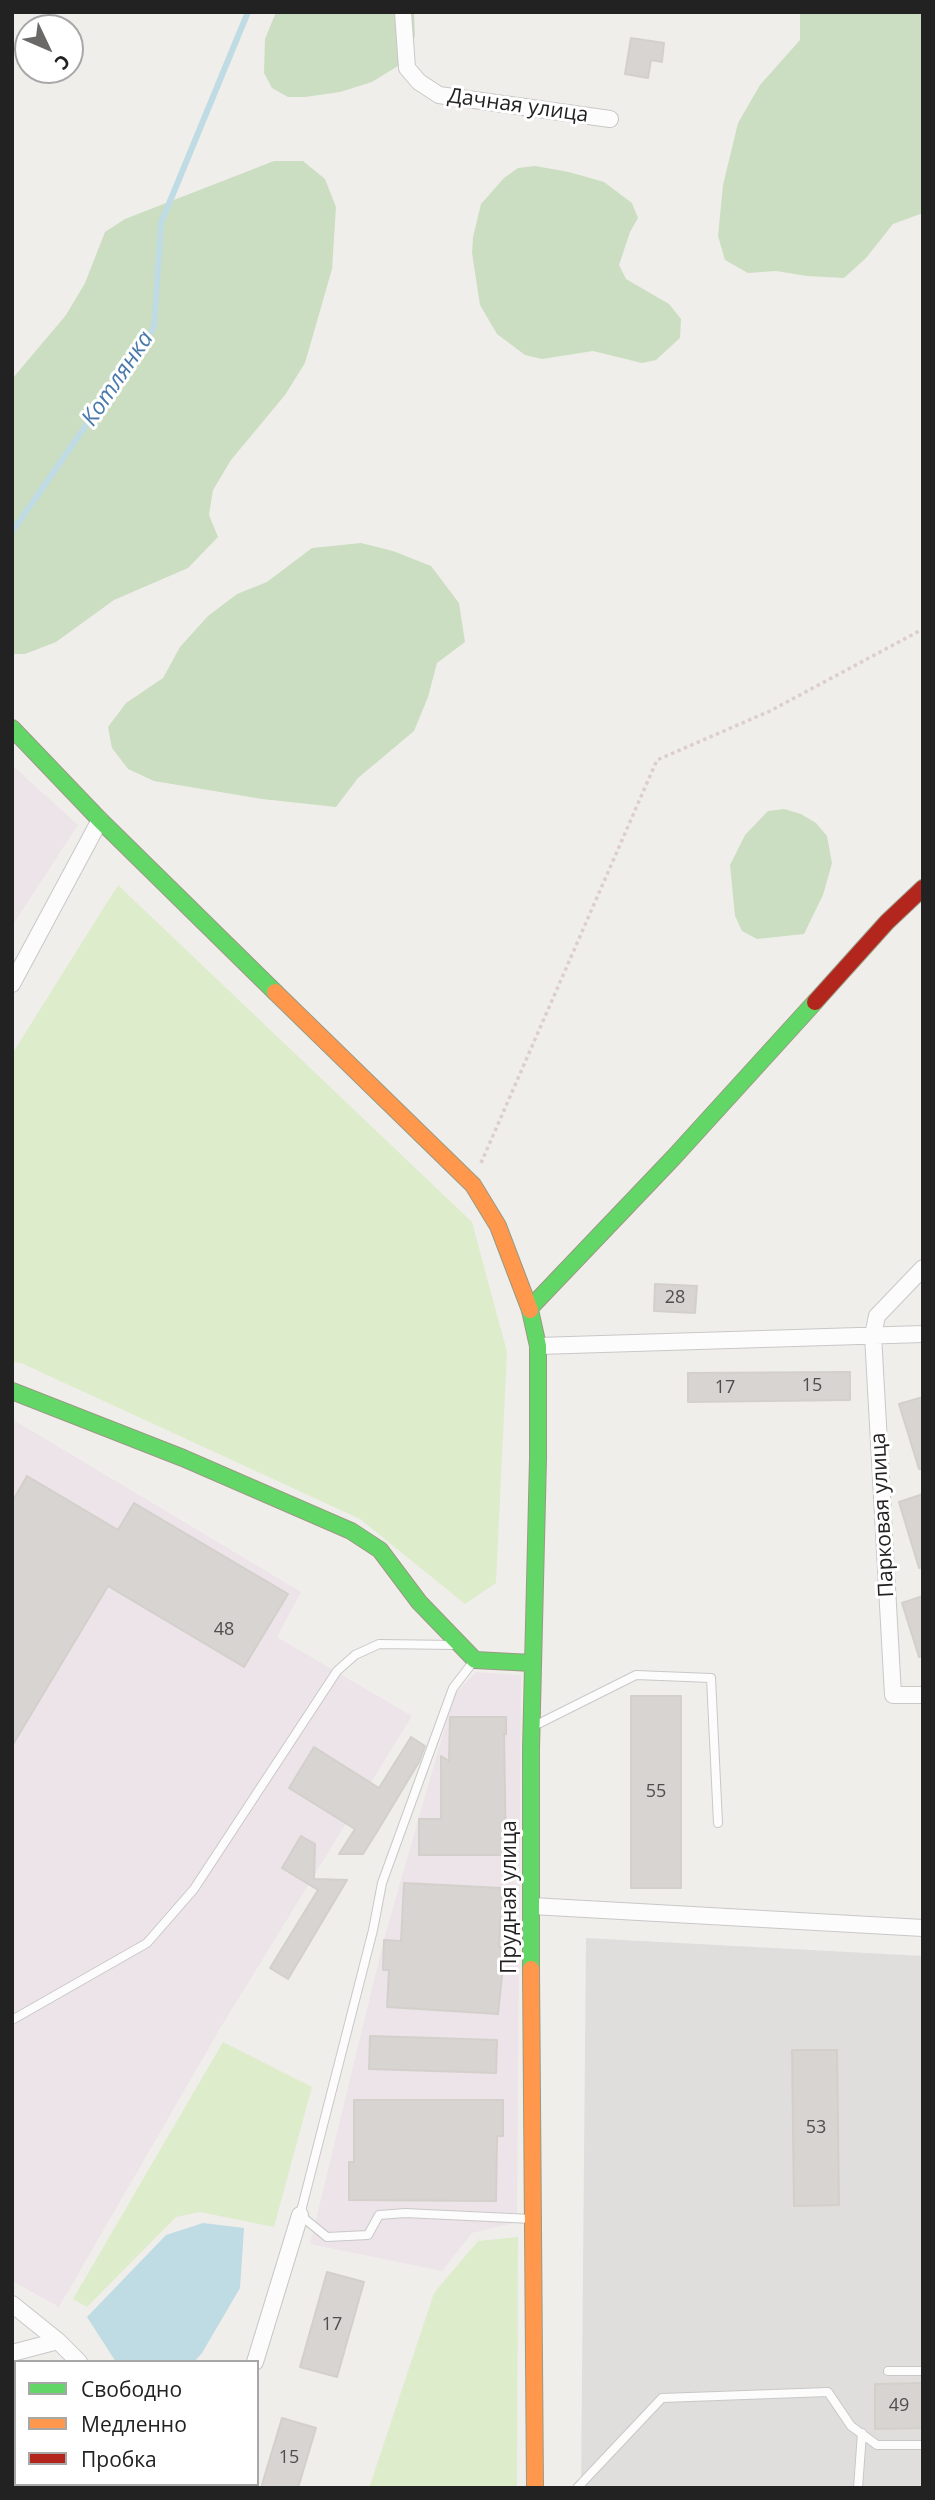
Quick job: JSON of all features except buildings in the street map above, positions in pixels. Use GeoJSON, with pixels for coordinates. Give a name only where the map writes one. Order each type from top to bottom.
{"type":"FeatureCollection","features":[{"type":"Feature","properties":{"kind":"street","name":"Дачная улица"},"geometry":{"type":"LineString","coordinates":[[403,12],[407,68],[419,82],[439,95],[610,120]]}},
{"type":"Feature","properties":{"kind":"street","name":"Прудная улица"},"geometry":{"type":"LineString","coordinates":[[12,728],[100,820],[472,1185],[498,1226],[530,1308],[538,1346],[531,1727],[530,2027],[533,2088],[535,2488]]}},
{"type":"Feature","properties":{"kind":"street"},"geometry":{"type":"LineString","coordinates":[[12,984],[100,820]]}},
{"type":"Feature","properties":{"kind":"street"},"geometry":{"type":"LineString","coordinates":[[530,1308],[674,1157],[887,922],[923,888]]}},
{"type":"Feature","properties":{"kind":"street","name":"Парковая улица"},"geometry":{"type":"LineString","coordinates":[[923,1268],[877,1316],[873,1335],[893,1695],[923,1695]]}},
{"type":"Feature","properties":{"kind":"street"},"geometry":{"type":"LineString","coordinates":[[538,1346],[923,1334]]}},
{"type":"Feature","properties":{"kind":"street"},"geometry":{"type":"LineString","coordinates":[[12,1391],[183,1458],[351,1531],[380,1550],[419,1602],[475,1660],[532,1663]]}},
{"type":"Feature","properties":{"kind":"street"},"geometry":{"type":"LineString","coordinates":[[532,1906],[923,1928]]}},
{"type":"Feature","properties":{"kind":"street"},"geometry":{"type":"LineString","coordinates":[[256,2360],[300,2215]]}},
{"type":"Feature","properties":{"kind":"street"},"geometry":{"type":"LineString","coordinates":[[12,2304],[77,2360]]}},
{"type":"Feature","properties":{"kind":"street"},"geometry":{"type":"LineString","coordinates":[[12,2353],[58,2341]]}},
{"type":"Feature","properties":{"kind":"lane"},"geometry":{"type":"LineString","coordinates":[[12,2020],[147,1943],[194,1889],[337,1671],[355,1656],[379,1644],[462,1645]]}},
{"type":"Feature","properties":{"kind":"lane"},"geometry":{"type":"LineString","coordinates":[[475,1660],[453,1688],[382,1883],[373,1930],[300,2215],[327,2237],[368,2235],[379,2215],[533,2219]]}},
{"type":"Feature","properties":{"kind":"lane"},"geometry":{"type":"LineString","coordinates":[[531,1727],[636,1675],[711,1678],[718,1823]]}},
{"type":"Feature","properties":{"kind":"lane"},"geometry":{"type":"LineString","coordinates":[[888,2371],[923,2371]]}},
{"type":"Feature","properties":{"kind":"lane"},"geometry":{"type":"LineString","coordinates":[[577,2488],[662,2398],[828,2392],[851,2426],[877,2445],[923,2445]]}},
{"type":"Feature","properties":{"kind":"lane"},"geometry":{"type":"LineString","coordinates":[[858,2488],[862,2434]]}},
{"type":"Feature","properties":{"kind":"path"},"geometry":{"type":"LineString","coordinates":[[472,1185],[657,760],[770,710],[923,629]]}},
{"type":"Feature","properties":{"kind":"shaded area"},"geometry":{"type":"Polygon","coordinates":[[[12,765],[78,825],[12,926],[12,765]]]}},
{"type":"Feature","properties":{"kind":"shaded area"},"geometry":{"type":"Polygon","coordinates":[[[12,1419],[301,1592],[277,1637],[412,1716],[221,2027],[59,2307],[12,2281],[12,1419]]]}},
{"type":"Feature","properties":{"kind":"shaded area"},"geometry":{"type":"Polygon","coordinates":[[[476,1672],[521,1675],[517,2222],[472,2233],[442,2271],[310,2244],[384,1939],[454,1695],[476,1672]]]}},
{"type":"Feature","properties":{"kind":"shaded area"},"geometry":{"type":"Polygon","coordinates":[[[586,1938],[923,1956],[923,2488],[581,2488],[586,1938]]]}},
{"type":"Feature","properties":{"kind":"shaded area"},"geometry":{"type":"Polygon","coordinates":[[[12,2394],[14,2486],[176,2488],[12,2488],[12,2394]]]}},
{"type":"Feature","properties":{"kind":"green space"},"geometry":{"type":"Polygon","coordinates":[[[276,12],[414,12],[415,36],[409,52],[398,66],[372,82],[340,92],[288,97],[272,88],[264,73],[265,39],[276,12]]]}},
{"type":"Feature","properties":{"kind":"green space"},"geometry":{"type":"Polygon","coordinates":[[[800,12],[923,12],[923,213],[893,224],[866,258],[844,278],[776,271],[748,273],[725,260],[718,236],[723,185],[738,123],[760,85],[800,40],[800,12]]]}},
{"type":"Feature","properties":{"kind":"green space"},"geometry":{"type":"Polygon","coordinates":[[[274,161],[303,161],[325,179],[336,207],[332,269],[305,363],[285,395],[231,460],[213,490],[209,515],[218,537],[188,568],[114,600],[56,642],[25,654],[12,654],[12,379],[66,315],[85,283],[105,232],[125,219],[274,161]]]}},
{"type":"Feature","properties":{"kind":"green space"},"geometry":{"type":"Polygon","coordinates":[[[535,166],[604,182],[632,203],[638,218],[630,232],[619,265],[626,279],[669,304],[681,319],[680,338],[656,360],[642,363],[593,351],[542,359],[525,355],[497,334],[480,305],[472,253],[473,237],[481,204],[504,178],[518,168],[535,166]]]}},
{"type":"Feature","properties":{"kind":"green space"},"geometry":{"type":"Polygon","coordinates":[[[361,543],[393,551],[431,566],[459,603],[465,642],[437,663],[428,697],[414,731],[358,778],[336,807],[262,799],[154,781],[128,769],[112,748],[108,727],[126,703],[163,678],[180,647],[208,616],[237,594],[267,582],[312,548],[361,543]]]}},
{"type":"Feature","properties":{"kind":"green space"},"geometry":{"type":"Polygon","coordinates":[[[784,809],[801,814],[816,823],[827,836],[832,863],[823,895],[804,934],[757,939],[742,931],[735,916],[730,865],[745,835],[768,811],[784,809]]]}},
{"type":"Feature","properties":{"kind":"green space"},"geometry":{"type":"Polygon","coordinates":[[[118,885],[472,1222],[507,1352],[496,1583],[465,1604],[360,1519],[21,1363],[12,1362],[12,1054],[118,885]]]}},
{"type":"Feature","properties":{"kind":"green space"},"geometry":{"type":"Polygon","coordinates":[[[223,2042],[312,2087],[274,2227],[200,2212],[176,2217],[87,2307],[73,2299],[223,2042]]]}},
{"type":"Feature","properties":{"kind":"green space"},"geometry":{"type":"Polygon","coordinates":[[[518,2237],[517,2488],[369,2488],[434,2293],[478,2241],[518,2237]]]}},
{"type":"Feature","properties":{"kind":"water"},"geometry":{"type":"Polygon","coordinates":[[[203,2223],[244,2228],[240,2288],[196,2360],[115,2360],[87,2317],[166,2235],[203,2223]]]}},
{"type":"Feature","properties":{"kind":"waterway","name":"Котлянка"},"geometry":{"type":"LineString","coordinates":[[12,532],[154,327],[161,223],[248,12]]}},
{"type":"Feature","properties":{"kind":"traffic: fast"},"geometry":{"type":"LineString","coordinates":[[12,728],[100,820],[275,992]]}},
{"type":"Feature","properties":{"kind":"traffic: fast"},"geometry":{"type":"LineString","coordinates":[[530,1308],[674,1157],[815,1002]]}},
{"type":"Feature","properties":{"kind":"traffic: fast"},"geometry":{"type":"LineString","coordinates":[[530,1310],[538,1346],[531,1749],[531,1969]]}},
{"type":"Feature","properties":{"kind":"traffic: fast"},"geometry":{"type":"LineString","coordinates":[[12,1391],[183,1458],[351,1531],[380,1550],[419,1602],[475,1660],[532,1663]]}},
{"type":"Feature","properties":{"kind":"traffic: slow"},"geometry":{"type":"LineString","coordinates":[[275,992],[473,1185],[498,1226],[530,1310]]}},
{"type":"Feature","properties":{"kind":"traffic: slow"},"geometry":{"type":"LineString","coordinates":[[531,1969],[535,2488]]}},
{"type":"Feature","properties":{"kind":"traffic: jam"},"geometry":{"type":"LineString","coordinates":[[815,1002],[887,922],[923,888]]}}]}
